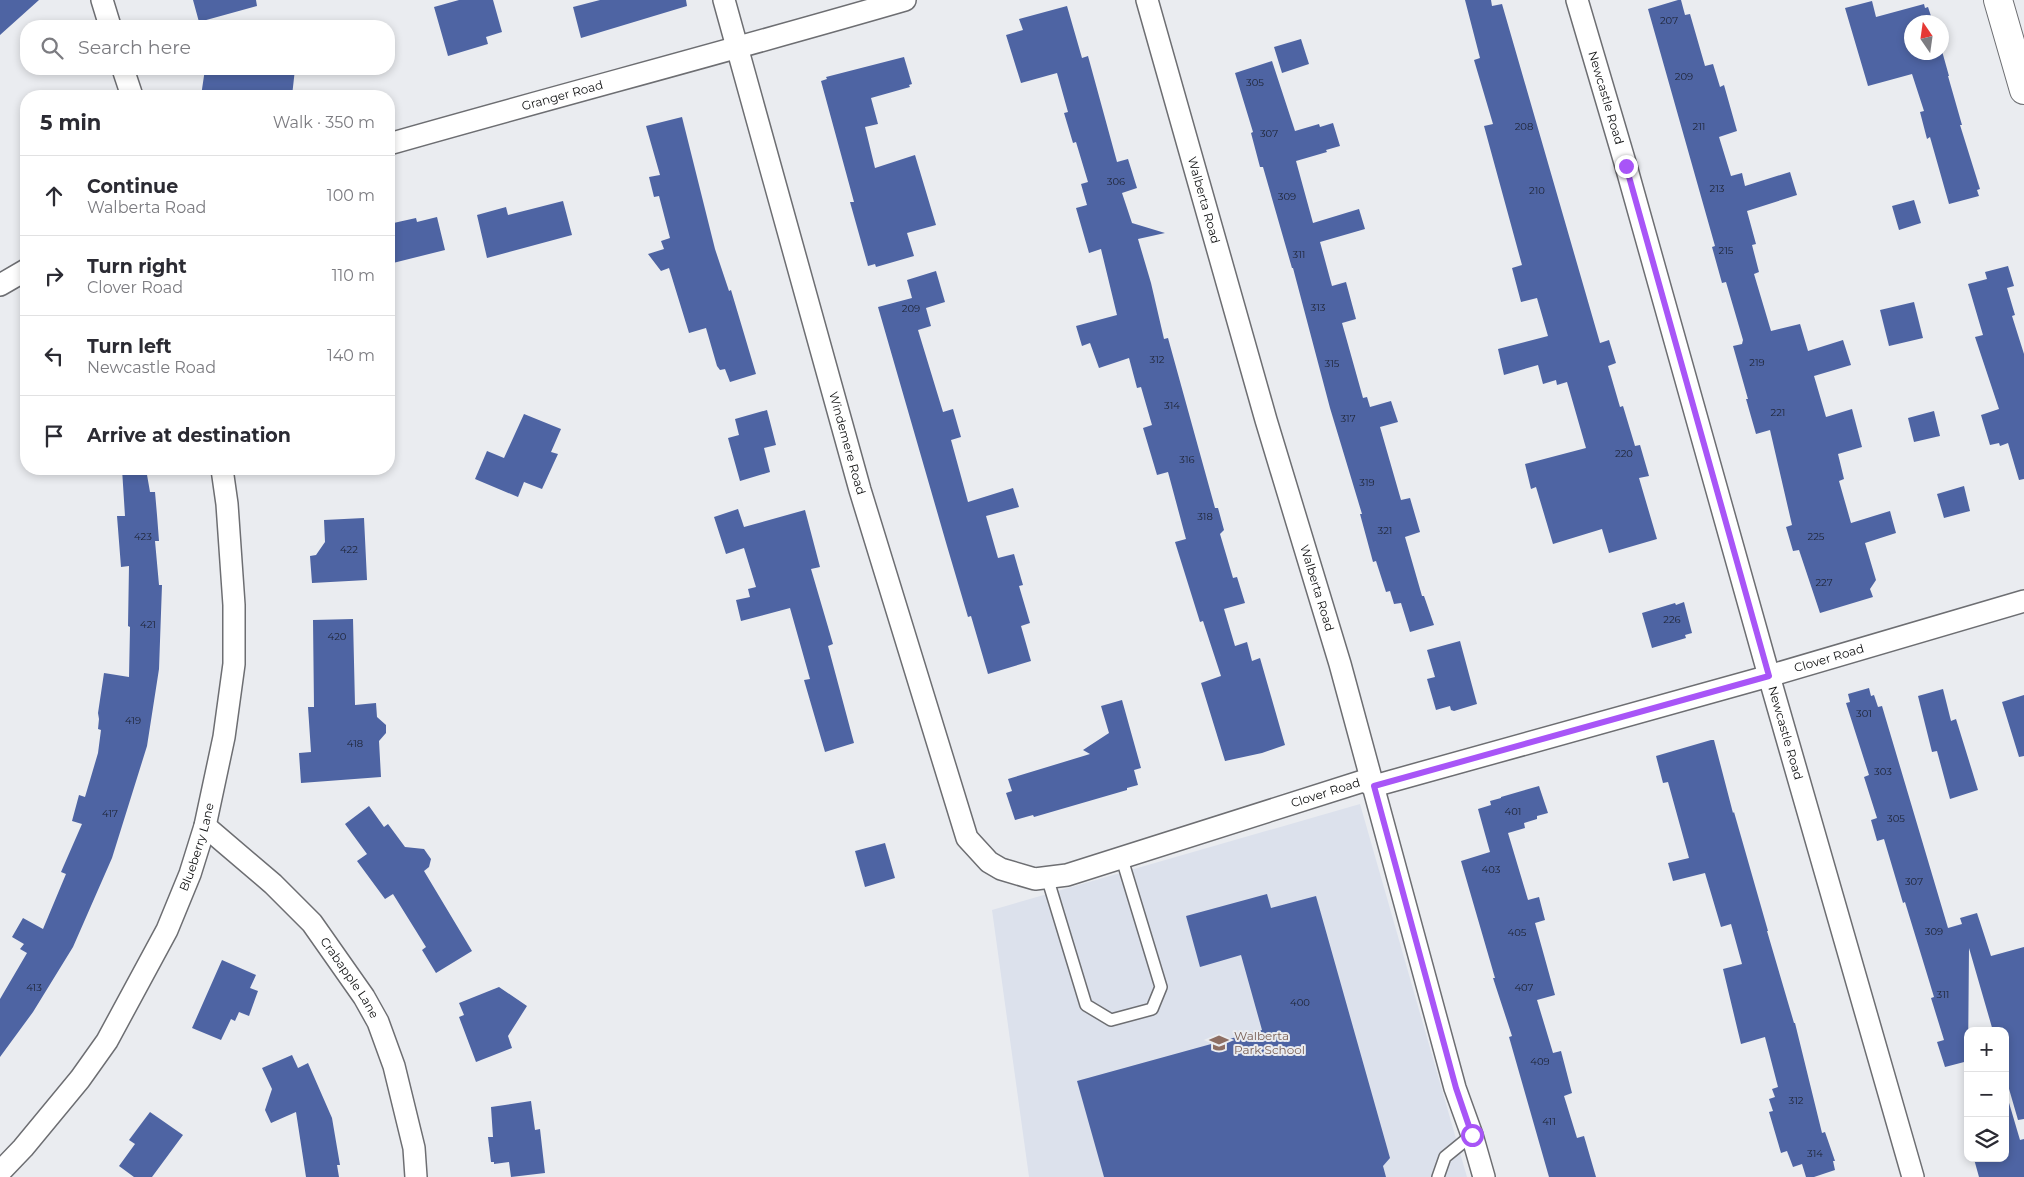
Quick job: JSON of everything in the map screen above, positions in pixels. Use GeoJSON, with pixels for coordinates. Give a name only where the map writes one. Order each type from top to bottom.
{"type":"FeatureCollection","features":[{"type":"Feature","properties":{"kind":"street"},"geometry":{"type":"LineString","coordinates":[[102,0],[108,20]]}},
{"type":"Feature","properties":{"kind":"street","name":"Windemere Road"},"geometry":{"type":"LineString","coordinates":[[724,0],[860,490],[968,838],[989,862],[1001,869]]}},
{"type":"Feature","properties":{"kind":"street","name":"Granger Road"},"geometry":{"type":"LineString","coordinates":[[395,142],[905,0]]}},
{"type":"Feature","properties":{"kind":"street","name":"Walberta Road"},"geometry":{"type":"LineString","coordinates":[[1147,0],[1266,420],[1340,664],[1456,1088],[1484,1177]]}},
{"type":"Feature","properties":{"kind":"street","name":"Newcastle Road"},"geometry":{"type":"LineString","coordinates":[[1577,0],[1626,166],[1769,676],[1913,1177]]}},
{"type":"Feature","properties":{"kind":"street"},"geometry":{"type":"LineString","coordinates":[[1998,0],[2024,90]]}},
{"type":"Feature","properties":{"kind":"street"},"geometry":{"type":"LineString","coordinates":[[125,75],[130,90]]}},
{"type":"Feature","properties":{"kind":"street"},"geometry":{"type":"LineString","coordinates":[[0,285],[20,273]]}},
{"type":"Feature","properties":{"kind":"street","name":"Blueberry Lane"},"geometry":{"type":"LineString","coordinates":[[0,1172],[23,1148],[80,1079],[107,1041],[167,930],[190,874],[204,826],[224,737],[234,664],[234,605],[227,504],[223,475]]}},
{"type":"Feature","properties":{"kind":"street","name":"Clover Road"},"geometry":{"type":"LineString","coordinates":[[1001,869],[1035,879],[1067,875],[1363,781],[1374,786],[1769,676],[2024,601]]}},
{"type":"Feature","properties":{"kind":"street","name":"Crabapple Lane"},"geometry":{"type":"LineString","coordinates":[[204,826],[273,884],[312,923],[364,998],[378,1022],[394,1066],[414,1148],[416,1177]]}},
{"type":"Feature","properties":{"kind":"lane"},"geometry":{"type":"LineString","coordinates":[[1047,877],[1086,1005],[1111,1020],[1152,1009],[1161,987],[1122,859]]}},
{"type":"Feature","properties":{"kind":"lane"},"geometry":{"type":"LineString","coordinates":[[1438,1177],[1445,1157],[1472,1135]]}},
{"type":"Feature","properties":{"kind":"shaded area","name":"Walberta Park School"},"geometry":{"type":"Polygon","coordinates":[[[1360,804],[1467,1177],[1029,1177],[992,910],[1360,804]]]}},
{"type":"Feature","properties":{"kind":"building"},"geometry":{"type":"Polygon","coordinates":[[[0,0],[39,0],[0,35],[0,0]]]}},
{"type":"Feature","properties":{"kind":"building"},"geometry":{"type":"Polygon","coordinates":[[[193,0],[256,0],[257,6],[206,20],[198,20],[193,0]]]}},
{"type":"Feature","properties":{"kind":"building"},"geometry":{"type":"Polygon","coordinates":[[[459,0],[493,0],[502,32],[486,37],[488,44],[448,56],[434,7],[459,0]]]}},
{"type":"Feature","properties":{"kind":"building"},"geometry":{"type":"Polygon","coordinates":[[[600,0],[686,0],[687,6],[581,38],[573,7],[600,0]]]}},
{"type":"Feature","properties":{"kind":"building"},"geometry":{"type":"Polygon","coordinates":[[[1465,0],[1491,0],[1492,6],[1502,4],[1600,343],[1609,340],[1616,363],[1608,366],[1620,407],[1623,406],[1635,446],[1640,445],[1649,476],[1639,478],[1657,539],[1609,553],[1602,529],[1553,544],[1536,487],[1531,489],[1525,464],[1586,448],[1567,382],[1557,385],[1556,380],[1543,384],[1538,365],[1504,375],[1498,349],[1548,336],[1537,298],[1521,302],[1512,268],[1522,265],[1484,126],[1493,124],[1474,60],[1480,58],[1465,0]]]}},
{"type":"Feature","properties":{"kind":"building"},"geometry":{"type":"Polygon","coordinates":[[[1681,0],[1685,15],[1690,14],[1705,66],[1713,64],[1720,87],[1724,85],[1737,131],[1719,137],[1731,176],[1742,173],[1745,186],[1790,172],[1797,195],[1747,211],[1756,244],[1752,245],[1759,272],[1754,274],[1771,331],[1800,324],[1808,351],[1843,340],[1851,365],[1814,376],[1826,417],[1852,409],[1862,447],[1838,454],[1844,479],[1839,481],[1851,523],[1890,511],[1896,533],[1865,543],[1876,580],[1870,589],[1873,597],[1820,613],[1799,550],[1793,551],[1786,527],[1792,525],[1770,430],[1756,434],[1746,399],[1748,399],[1733,346],[1742,344],[1743,340],[1726,282],[1722,283],[1712,247],[1715,246],[1648,9],[1681,0]]]}},
{"type":"Feature","properties":{"kind":"building"},"geometry":{"type":"Polygon","coordinates":[[[1872,1],[1876,17],[1924,4],[1925,8],[1928,7],[1931,15],[1904,15],[1904,60],[1945,60],[1962,125],[1960,125],[1980,189],[1977,190],[1979,196],[1949,204],[1930,137],[1927,139],[1920,112],[1924,111],[1912,74],[1868,86],[1845,8],[1872,1]]]}},
{"type":"Feature","properties":{"kind":"building"},"geometry":{"type":"Polygon","coordinates":[[[1067,6],[1082,58],[1088,56],[1117,162],[1128,159],[1137,188],[1122,193],[1132,223],[1165,233],[1138,239],[1151,283],[1164,339],[1168,338],[1215,508],[1218,508],[1224,530],[1220,534],[1233,578],[1237,577],[1245,603],[1224,609],[1235,646],[1247,642],[1252,661],[1260,658],[1285,745],[1262,753],[1225,761],[1201,683],[1221,676],[1203,621],[1200,622],[1175,542],[1186,539],[1168,472],[1157,475],[1143,428],[1152,425],[1141,387],[1137,388],[1129,358],[1099,368],[1090,343],[1082,346],[1076,326],[1117,315],[1101,249],[1089,253],[1076,208],[1087,205],[1081,184],[1088,182],[1076,142],[1073,143],[1064,113],[1068,112],[1057,73],[1021,83],[1006,35],[1023,30],[1019,19],[1067,6]]]}},
{"type":"Feature","properties":{"kind":"building"},"geometry":{"type":"Polygon","coordinates":[[[1301,39],[1309,64],[1282,73],[1274,47],[1301,39]]]}},
{"type":"Feature","properties":{"kind":"building"},"geometry":{"type":"Polygon","coordinates":[[[904,57],[912,84],[909,85],[910,87],[871,98],[878,124],[865,127],[875,168],[915,155],[936,225],[907,233],[914,256],[876,267],[875,264],[868,266],[850,202],[854,202],[821,81],[827,79],[826,77],[904,57]]]}},
{"type":"Feature","properties":{"kind":"building"},"geometry":{"type":"Polygon","coordinates":[[[1272,61],[1295,131],[1319,124],[1320,127],[1333,123],[1340,146],[1296,161],[1313,223],[1359,209],[1365,229],[1320,242],[1332,286],[1346,282],[1356,319],[1342,323],[1363,398],[1367,397],[1370,407],[1391,401],[1398,422],[1380,427],[1401,500],[1410,498],[1420,532],[1405,537],[1422,596],[1424,596],[1434,625],[1410,632],[1401,603],[1394,604],[1390,591],[1386,592],[1376,561],[1373,562],[1360,514],[1362,514],[1330,408],[1293,268],[1263,167],[1260,167],[1251,133],[1253,132],[1235,73],[1272,61]]]}},
{"type":"Feature","properties":{"kind":"building"},"geometry":{"type":"Polygon","coordinates":[[[204,75],[294,75],[293,90],[202,90],[204,75]]]}},
{"type":"Feature","properties":{"kind":"building"},"geometry":{"type":"Polygon","coordinates":[[[682,117],[715,249],[729,291],[731,290],[756,374],[730,382],[725,369],[720,370],[717,366],[706,328],[689,333],[669,268],[661,271],[648,254],[664,249],[661,241],[670,238],[659,196],[654,197],[649,177],[660,175],[646,126],[682,117]]]}},
{"type":"Feature","properties":{"kind":"building"},"geometry":{"type":"Polygon","coordinates":[[[1914,200],[1921,223],[1899,230],[1892,206],[1914,200]]]}},
{"type":"Feature","properties":{"kind":"building"},"geometry":{"type":"Polygon","coordinates":[[[563,201],[572,235],[487,258],[477,215],[506,207],[508,215],[563,201]]]}},
{"type":"Feature","properties":{"kind":"building"},"geometry":{"type":"Polygon","coordinates":[[[437,217],[445,250],[395,262],[395,223],[416,218],[417,222],[437,217]]]}},
{"type":"Feature","properties":{"kind":"building"},"geometry":{"type":"Polygon","coordinates":[[[2008,266],[2014,286],[2007,288],[2015,315],[2012,316],[2024,354],[2024,479],[2019,480],[2008,443],[2000,446],[1999,443],[1990,445],[1981,415],[1999,409],[1975,337],[1983,335],[1968,284],[1987,279],[1985,272],[2008,266]]]}},
{"type":"Feature","properties":{"kind":"building"},"geometry":{"type":"Polygon","coordinates":[[[936,271],[945,302],[926,308],[931,326],[918,330],[943,412],[953,409],[961,437],[951,440],[968,502],[1013,488],[1019,507],[986,516],[998,558],[1014,554],[1023,585],[1019,586],[1030,623],[1021,626],[1031,661],[988,674],[971,616],[968,617],[878,307],[912,298],[907,280],[936,271]]]}},
{"type":"Feature","properties":{"kind":"building"},"geometry":{"type":"Polygon","coordinates":[[[1914,302],[1923,338],[1889,346],[1880,310],[1914,302]]]}},
{"type":"Feature","properties":{"kind":"building"},"geometry":{"type":"Polygon","coordinates":[[[767,410],[776,445],[764,448],[770,472],[740,481],[728,438],[739,435],[735,419],[767,410]]]}},
{"type":"Feature","properties":{"kind":"building"},"geometry":{"type":"Polygon","coordinates":[[[1934,411],[1940,436],[1914,442],[1908,418],[1934,411]]]}},
{"type":"Feature","properties":{"kind":"building"},"geometry":{"type":"Polygon","coordinates":[[[524,414],[561,429],[551,452],[558,454],[542,489],[524,482],[518,497],[475,479],[487,451],[504,458],[524,414]]]}},
{"type":"Feature","properties":{"kind":"building"},"geometry":{"type":"Polygon","coordinates":[[[122,475],[147,475],[150,492],[155,492],[159,541],[155,541],[159,585],[162,585],[159,669],[147,746],[112,858],[73,947],[33,1012],[0,1057],[0,999],[27,953],[20,949],[24,944],[12,937],[23,918],[43,929],[66,874],[61,872],[82,824],[72,821],[79,795],[85,797],[98,753],[101,730],[98,729],[98,713],[104,673],[129,677],[129,566],[121,567],[117,516],[125,516],[122,475]]]}},
{"type":"Feature","properties":{"kind":"building"},"geometry":{"type":"Polygon","coordinates":[[[1964,486],[1970,511],[1944,518],[1937,494],[1964,486]]]}},
{"type":"Feature","properties":{"kind":"building"},"geometry":{"type":"Polygon","coordinates":[[[738,509],[744,527],[805,510],[820,567],[811,569],[833,644],[828,646],[854,743],[825,752],[804,680],[810,679],[790,608],[741,621],[736,600],[750,597],[748,589],[756,587],[744,548],[726,554],[714,517],[738,509]]]}},
{"type":"Feature","properties":{"kind":"building"},"geometry":{"type":"Polygon","coordinates":[[[364,518],[367,580],[312,583],[310,556],[316,555],[325,542],[324,520],[364,518]]]}},
{"type":"Feature","properties":{"kind":"building"},"geometry":{"type":"Polygon","coordinates":[[[1684,602],[1692,633],[1685,635],[1686,638],[1652,648],[1642,613],[1684,602]]]}},
{"type":"Feature","properties":{"kind":"building"},"geometry":{"type":"Polygon","coordinates":[[[353,619],[355,705],[376,703],[377,717],[386,725],[386,733],[379,741],[381,777],[301,783],[299,753],[311,752],[308,707],[314,707],[313,620],[353,619]]]}},
{"type":"Feature","properties":{"kind":"building"},"geometry":{"type":"Polygon","coordinates":[[[1460,641],[1477,704],[1454,711],[1451,710],[1450,706],[1436,710],[1427,679],[1435,677],[1427,650],[1460,641]]]}},
{"type":"Feature","properties":{"kind":"building"},"geometry":{"type":"Polygon","coordinates":[[[1869,688],[1871,696],[1874,695],[1878,707],[1882,706],[1948,928],[1962,924],[1960,918],[1977,913],[1991,956],[2024,947],[2024,1119],[2018,1120],[2009,1089],[2009,1027],[1992,1027],[1969,948],[1968,1027],[1964,1027],[1964,1062],[1945,1067],[1937,1042],[1944,1040],[1931,998],[1934,997],[1884,839],[1877,841],[1871,820],[1877,818],[1864,777],[1869,775],[1846,703],[1850,702],[1848,694],[1869,688]]]}},
{"type":"Feature","properties":{"kind":"building"},"geometry":{"type":"Polygon","coordinates":[[[1943,689],[1951,721],[1956,719],[1978,790],[1950,799],[1937,751],[1932,752],[1918,696],[1943,689]]]}},
{"type":"Feature","properties":{"kind":"building"},"geometry":{"type":"Polygon","coordinates":[[[2024,695],[2024,756],[2019,757],[2002,702],[2024,695]]]}},
{"type":"Feature","properties":{"kind":"building"},"geometry":{"type":"Polygon","coordinates":[[[1122,700],[1141,768],[1134,770],[1138,785],[1127,788],[1127,790],[1034,817],[1033,815],[1015,820],[1006,793],[1012,791],[1008,779],[1090,754],[1083,750],[1109,733],[1101,706],[1122,700]]]}},
{"type":"Feature","properties":{"kind":"building"},"geometry":{"type":"Polygon","coordinates":[[[1714,740],[1733,813],[1795,1023],[1822,1133],[1825,1132],[1835,1161],[1833,1161],[1835,1170],[1814,1177],[1806,1177],[1802,1164],[1793,1167],[1787,1151],[1781,1153],[1769,1112],[1773,1111],[1769,1099],[1775,1097],[1772,1089],[1778,1087],[1765,1037],[1741,1044],[1723,969],[1742,964],[1731,924],[1721,927],[1705,873],[1673,881],[1668,863],[1689,858],[1668,782],[1663,783],[1656,756],[1714,740]]]}},
{"type":"Feature","properties":{"kind":"building"},"geometry":{"type":"Polygon","coordinates":[[[1539,786],[1548,813],[1524,823],[1525,828],[1508,833],[1528,900],[1539,897],[1545,920],[1535,923],[1555,995],[1537,1000],[1553,1053],[1561,1051],[1572,1093],[1564,1096],[1577,1138],[1584,1136],[1596,1177],[1549,1177],[1509,1037],[1512,1036],[1493,978],[1495,978],[1461,861],[1490,852],[1478,809],[1491,805],[1490,801],[1539,786]]]}},
{"type":"Feature","properties":{"kind":"building"},"geometry":{"type":"Polygon","coordinates":[[[369,806],[384,827],[388,824],[405,847],[424,849],[431,859],[429,867],[424,871],[472,951],[436,973],[422,950],[426,947],[393,894],[385,899],[357,861],[367,854],[345,824],[369,806]]]}},
{"type":"Feature","properties":{"kind":"building"},"geometry":{"type":"Polygon","coordinates":[[[885,843],[895,878],[865,887],[855,851],[885,843]]]}},
{"type":"Feature","properties":{"kind":"building"},"geometry":{"type":"Polygon","coordinates":[[[1267,894],[1271,908],[1316,896],[1390,1158],[1383,1166],[1386,1177],[1104,1177],[1077,1081],[1262,1030],[1241,955],[1200,967],[1186,916],[1267,894]]]}},
{"type":"Feature","properties":{"kind":"building"},"geometry":{"type":"Polygon","coordinates":[[[222,960],[256,975],[250,988],[258,991],[249,1016],[239,1012],[235,1021],[231,1019],[221,1040],[192,1028],[222,960]]]}},
{"type":"Feature","properties":{"kind":"building"},"geometry":{"type":"Polygon","coordinates":[[[499,987],[527,1006],[508,1036],[512,1048],[476,1062],[459,1017],[464,1015],[459,1003],[499,987]]]}},
{"type":"Feature","properties":{"kind":"building"},"geometry":{"type":"Polygon","coordinates":[[[292,1055],[298,1068],[308,1063],[332,1118],[340,1165],[337,1165],[339,1177],[306,1177],[296,1112],[271,1123],[265,1110],[272,1089],[262,1068],[292,1055]]]}},
{"type":"Feature","properties":{"kind":"building"},"geometry":{"type":"Polygon","coordinates":[[[531,1101],[535,1130],[540,1129],[545,1173],[511,1177],[509,1162],[494,1164],[494,1162],[491,1162],[488,1137],[493,1137],[491,1107],[531,1101]]]}},
{"type":"Feature","properties":{"kind":"building"},"geometry":{"type":"Polygon","coordinates":[[[2009,1103],[2020,1140],[2024,1139],[2024,1177],[1979,1177],[1975,1162],[2009,1162],[2009,1103]]]}},
{"type":"Feature","properties":{"kind":"building"},"geometry":{"type":"Polygon","coordinates":[[[150,1112],[183,1135],[152,1177],[134,1177],[119,1166],[135,1144],[129,1140],[150,1112]]]}},
{"type":"Feature","properties":{"kind":"place","name":"Walberta Park School"},"geometry":{"type":"Point","coordinates":[1219,1043]}},
{"type":"Feature","properties":{"kind":"route"},"geometry":{"type":"LineString","coordinates":[[1472,1135],[1456,1088],[1374,786],[1769,676],[1626,166]]}}]}
